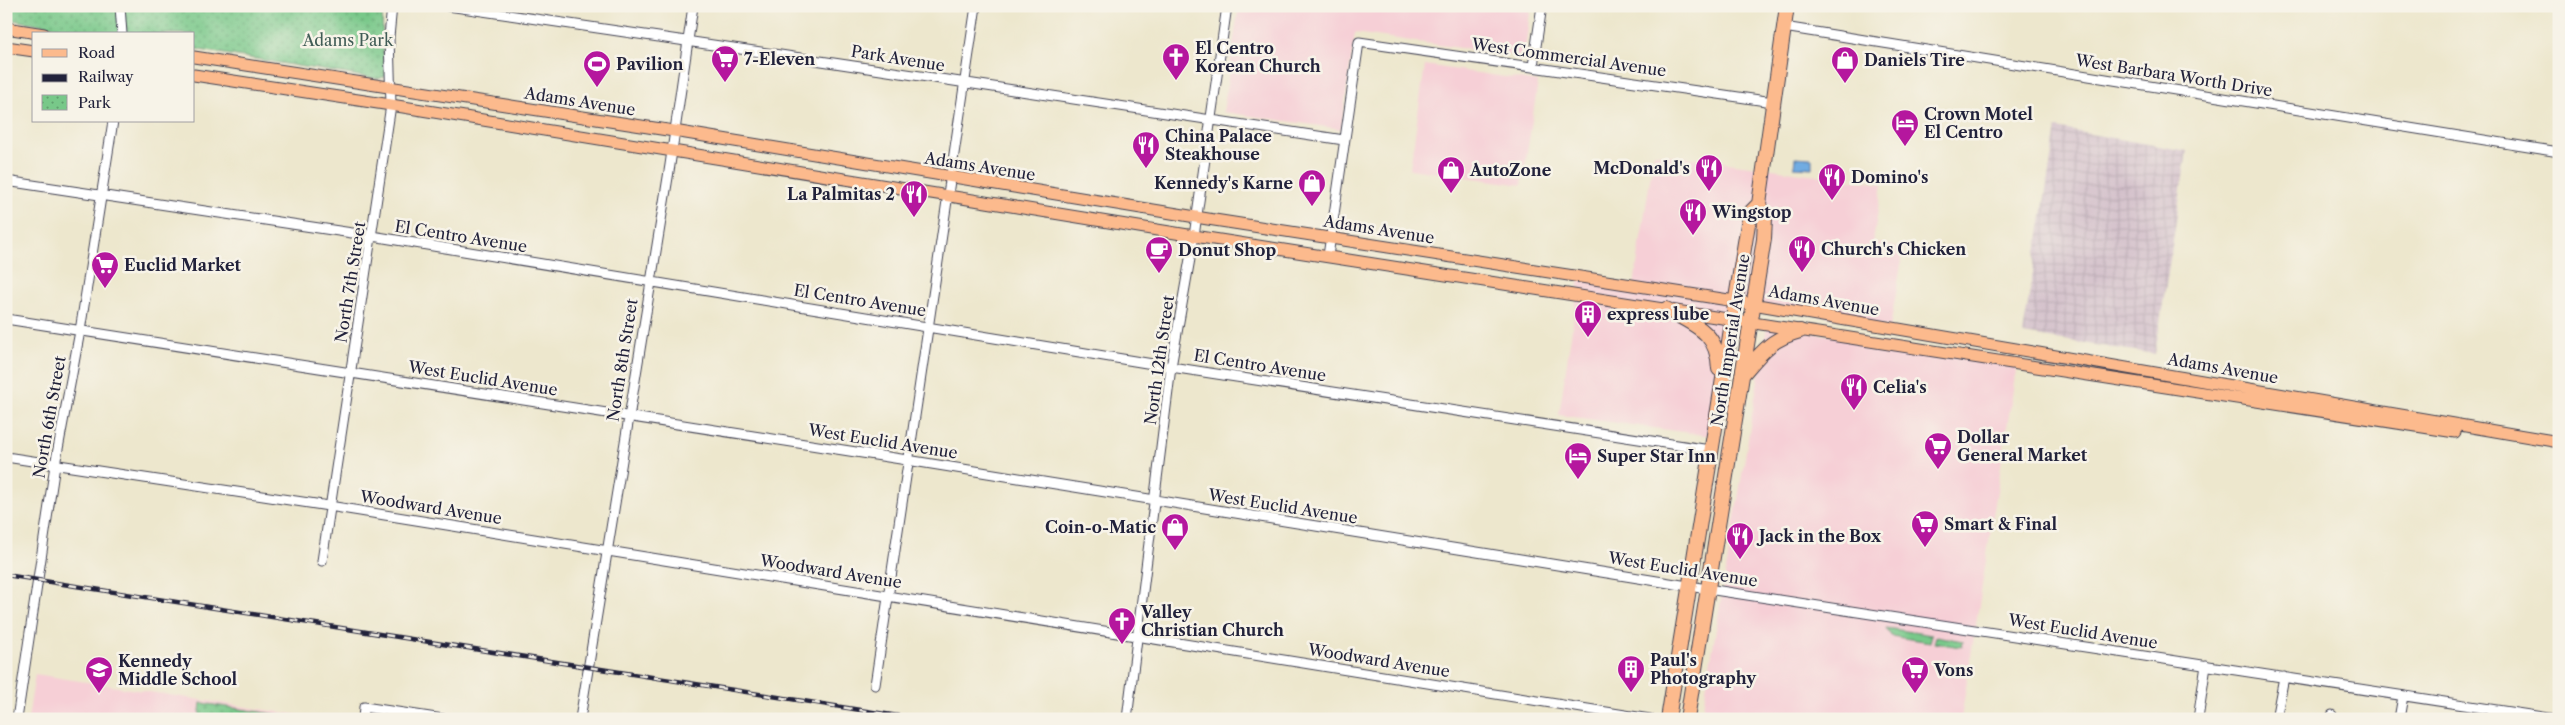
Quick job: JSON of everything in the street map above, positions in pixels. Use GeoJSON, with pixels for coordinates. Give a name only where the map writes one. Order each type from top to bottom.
{"type":"FeatureCollection","features":[{"type":"Feature","properties":{"kind":"highway","name":"North Imperial Avenue"},"geometry":{"type":"LineString","coordinates":[[1687,719],[1754,304],[1765,218],[1759,204],[1787,6]]}},
{"type":"Feature","properties":{"kind":"highway","name":"North Imperial Avenue"},"geometry":{"type":"LineString","coordinates":[[1668,719],[1735,301],[1751,212],[1759,204]]}},
{"type":"Feature","properties":{"kind":"highway"},"geometry":{"type":"LineString","coordinates":[[1666,310],[1698,326],[1708,334],[1714,344],[1719,358],[1716,411]]}},
{"type":"Feature","properties":{"kind":"highway"},"geometry":{"type":"LineString","coordinates":[[1741,376],[1771,343],[1784,335],[1800,331]]}},
{"type":"Feature","properties":{"kind":"main road"},"geometry":{"type":"LineString","coordinates":[[6,28],[32,32]]}},
{"type":"Feature","properties":{"kind":"main road"},"geometry":{"type":"LineString","coordinates":[[6,47],[32,51]]}},
{"type":"Feature","properties":{"kind":"main road","name":"Adams Avenue"},"geometry":{"type":"LineString","coordinates":[[195,57],[674,131],[1196,218],[1754,304],[1988,344],[2289,401],[2523,442],[2559,443]]}},
{"type":"Feature","properties":{"kind":"main road","name":"Adams Avenue"},"geometry":{"type":"LineString","coordinates":[[195,75],[391,105],[1194,236],[1800,331],[2004,362],[2289,401]]}},
{"type":"Feature","properties":{"kind":"main road"},"geometry":{"type":"LineString","coordinates":[[1906,347],[1918,342],[1968,349],[1980,348],[1988,344]]}},
{"type":"Feature","properties":{"kind":"main road"},"geometry":{"type":"LineString","coordinates":[[2004,362],[2006,348]]}},
{"type":"Feature","properties":{"kind":"street"},"geometry":{"type":"LineString","coordinates":[[120,6],[122,32]]}},
{"type":"Feature","properties":{"kind":"street","name":"North 7th Street"},"geometry":{"type":"LineString","coordinates":[[322,561],[391,105],[389,37],[392,6]]}},
{"type":"Feature","properties":{"kind":"street","name":"Park Avenue"},"geometry":{"type":"LineString","coordinates":[[448,6],[688,40],[964,84],[1344,140]]}},
{"type":"Feature","properties":{"kind":"street","name":"North 8th Street"},"geometry":{"type":"LineString","coordinates":[[580,719],[672,151],[693,6]]}},
{"type":"Feature","properties":{"kind":"street"},"geometry":{"type":"LineString","coordinates":[[875,686],[907,460],[952,178],[976,6]]}},
{"type":"Feature","properties":{"kind":"street","name":"North 12th Street"},"geometry":{"type":"LineString","coordinates":[[1127,719],[1172,367],[1194,236],[1227,6]]}},
{"type":"Feature","properties":{"kind":"street"},"geometry":{"type":"LineString","coordinates":[[1533,66],[1542,6]]}},
{"type":"Feature","properties":{"kind":"street","name":"West Barbara Worth Drive"},"geometry":{"type":"LineString","coordinates":[[1784,27],[2559,152]]}},
{"type":"Feature","properties":{"kind":"street","name":"West Commercial Avenue"},"geometry":{"type":"LineString","coordinates":[[1344,140],[1359,42],[1774,102]]}},
{"type":"Feature","properties":{"kind":"street","name":"North 6th Street"},"geometry":{"type":"LineString","coordinates":[[17,719],[54,466],[80,331],[113,122]]}},
{"type":"Feature","properties":{"kind":"street"},"geometry":{"type":"LineString","coordinates":[[1328,256],[1344,140]]}},
{"type":"Feature","properties":{"kind":"street","name":"El Centro Avenue"},"geometry":{"type":"LineString","coordinates":[[6,181],[372,236],[1172,367],[1710,450]]}},
{"type":"Feature","properties":{"kind":"street","name":"West Euclid Avenue"},"geometry":{"type":"LineString","coordinates":[[6,319],[352,371],[628,418],[907,460],[1688,586],[2555,719]]}},
{"type":"Feature","properties":{"kind":"street","name":"Woodward Avenue"},"geometry":{"type":"LineString","coordinates":[[6,457],[54,466],[329,506],[1650,719]]}},
{"type":"Feature","properties":{"kind":"street"},"geometry":{"type":"LineString","coordinates":[[2198,719],[2206,665]]}},
{"type":"Feature","properties":{"kind":"street"},"geometry":{"type":"LineString","coordinates":[[2276,719],[2284,677]]}},
{"type":"Feature","properties":{"kind":"street"},"geometry":{"type":"LineString","coordinates":[[2399,719],[2403,696]]}},
{"type":"Feature","properties":{"kind":"street"},"geometry":{"type":"LineString","coordinates":[[363,719],[364,707],[442,719]]}},
{"type":"Feature","properties":{"kind":"shaded area"},"geometry":{"type":"Polygon","coordinates":[[[1239,6],[1531,6],[1524,57],[1355,33],[1341,129],[1223,112],[1239,6]]]}},
{"type":"Feature","properties":{"kind":"shaded area"},"geometry":{"type":"Polygon","coordinates":[[[1425,65],[1538,82],[1522,185],[1410,169],[1425,65]]]}},
{"type":"Feature","properties":{"kind":"shaded area"},"geometry":{"type":"Polygon","coordinates":[[[2056,128],[2187,151],[2155,354],[2023,334],[2056,128]]]}},
{"type":"Feature","properties":{"kind":"shaded area"},"geometry":{"type":"Polygon","coordinates":[[[1654,153],[1882,184],[1873,242],[1904,248],[1890,327],[1736,301],[1712,436],[1559,415],[1580,276],[1634,285],[1654,153]]]}},
{"type":"Feature","properties":{"kind":"shaded area"},"geometry":{"type":"Polygon","coordinates":[[[1767,326],[2017,364],[1961,719],[1701,719],[1767,326]]]}},
{"type":"Feature","properties":{"kind":"shaded area","name":"Kennedy Middle School"},"geometry":{"type":"Polygon","coordinates":[[[35,674],[297,715],[297,719],[28,719],[35,674]]]}},
{"type":"Feature","properties":{"kind":"green space","name":"Adams Park"},"geometry":{"type":"Polygon","coordinates":[[[6,6],[382,6],[383,50],[386,76],[378,79],[195,49],[195,32],[88,32],[6,19],[6,6]]]}},
{"type":"Feature","properties":{"kind":"green space"},"geometry":{"type":"Polygon","coordinates":[[[1886,628],[1932,635],[1930,642],[1891,636],[1886,628]]]}},
{"type":"Feature","properties":{"kind":"green space"},"geometry":{"type":"Polygon","coordinates":[[[1936,636],[1963,641],[1962,647],[1934,643],[1936,636]]]}},
{"type":"Feature","properties":{"kind":"green space"},"geometry":{"type":"Polygon","coordinates":[[[201,703],[293,717],[293,719],[199,719],[201,703]]]}},
{"type":"Feature","properties":{"kind":"water"},"geometry":{"type":"Polygon","coordinates":[[[1795,157],[1812,158],[1812,168],[1794,167],[1795,157]]]}},
{"type":"Feature","properties":{"kind":"railway"},"geometry":{"type":"LineString","coordinates":[[6,575],[917,719]]}},
{"type":"Feature","properties":{"kind":"place","name":"El Centro Korean Church"},"geometry":{"type":"Point","coordinates":[1176,81]}},
{"type":"Feature","properties":{"kind":"place","name":"7-Eleven"},"geometry":{"type":"Point","coordinates":[725,83]}},
{"type":"Feature","properties":{"kind":"place","name":"Daniels Tire"},"geometry":{"type":"Point","coordinates":[1845,84]}},
{"type":"Feature","properties":{"kind":"place","name":"Pavilion"},"geometry":{"type":"Point","coordinates":[597,88]}},
{"type":"Feature","properties":{"kind":"place","name":"Crown Motel El Centro"},"geometry":{"type":"Point","coordinates":[1905,147]}},
{"type":"Feature","properties":{"kind":"place","name":"China Palace Steakhouse"},"geometry":{"type":"Point","coordinates":[1146,169]}},
{"type":"Feature","properties":{"kind":"place","name":"McDonald's"},"geometry":{"type":"Point","coordinates":[1709,192]}},
{"type":"Feature","properties":{"kind":"place","name":"AutoZone"},"geometry":{"type":"Point","coordinates":[1451,194]}},
{"type":"Feature","properties":{"kind":"place","name":"Domino's"},"geometry":{"type":"Point","coordinates":[1832,201]}},
{"type":"Feature","properties":{"kind":"place","name":"Kennedy's Karne"},"geometry":{"type":"Point","coordinates":[1312,207]}},
{"type":"Feature","properties":{"kind":"place","name":"La Palmitas 2"},"geometry":{"type":"Point","coordinates":[914,218]}},
{"type":"Feature","properties":{"kind":"place","name":"Wingstop"},"geometry":{"type":"Point","coordinates":[1693,236]}},
{"type":"Feature","properties":{"kind":"place","name":"Church's Chicken"},"geometry":{"type":"Point","coordinates":[1802,273]}},
{"type":"Feature","properties":{"kind":"place","name":"Donut Shop"},"geometry":{"type":"Point","coordinates":[1159,274]}},
{"type":"Feature","properties":{"kind":"place","name":"Euclid Market"},"geometry":{"type":"Point","coordinates":[105,289]}},
{"type":"Feature","properties":{"kind":"place","name":"express lube"},"geometry":{"type":"Point","coordinates":[1588,338]}},
{"type":"Feature","properties":{"kind":"place","name":"Celia's"},"geometry":{"type":"Point","coordinates":[1854,411]}},
{"type":"Feature","properties":{"kind":"place","name":"Dollar General Market"},"geometry":{"type":"Point","coordinates":[1938,470]}},
{"type":"Feature","properties":{"kind":"place","name":"Super Star Inn"},"geometry":{"type":"Point","coordinates":[1578,480]}},
{"type":"Feature","properties":{"kind":"place","name":"Smart & Final"},"geometry":{"type":"Point","coordinates":[1925,548]}},
{"type":"Feature","properties":{"kind":"place","name":"Coin-o-Matic"},"geometry":{"type":"Point","coordinates":[1175,551]}},
{"type":"Feature","properties":{"kind":"place","name":"Jack in the Box"},"geometry":{"type":"Point","coordinates":[1740,560]}},
{"type":"Feature","properties":{"kind":"place","name":"Valley Christian Church"},"geometry":{"type":"Point","coordinates":[1122,645]}},
{"type":"Feature","properties":{"kind":"place","name":"Paul's Photography"},"geometry":{"type":"Point","coordinates":[1631,693]}},
{"type":"Feature","properties":{"kind":"place","name":"Kennedy Middle School"},"geometry":{"type":"Point","coordinates":[99,694]}},
{"type":"Feature","properties":{"kind":"place","name":"Vons"},"geometry":{"type":"Point","coordinates":[1915,694]}}]}
